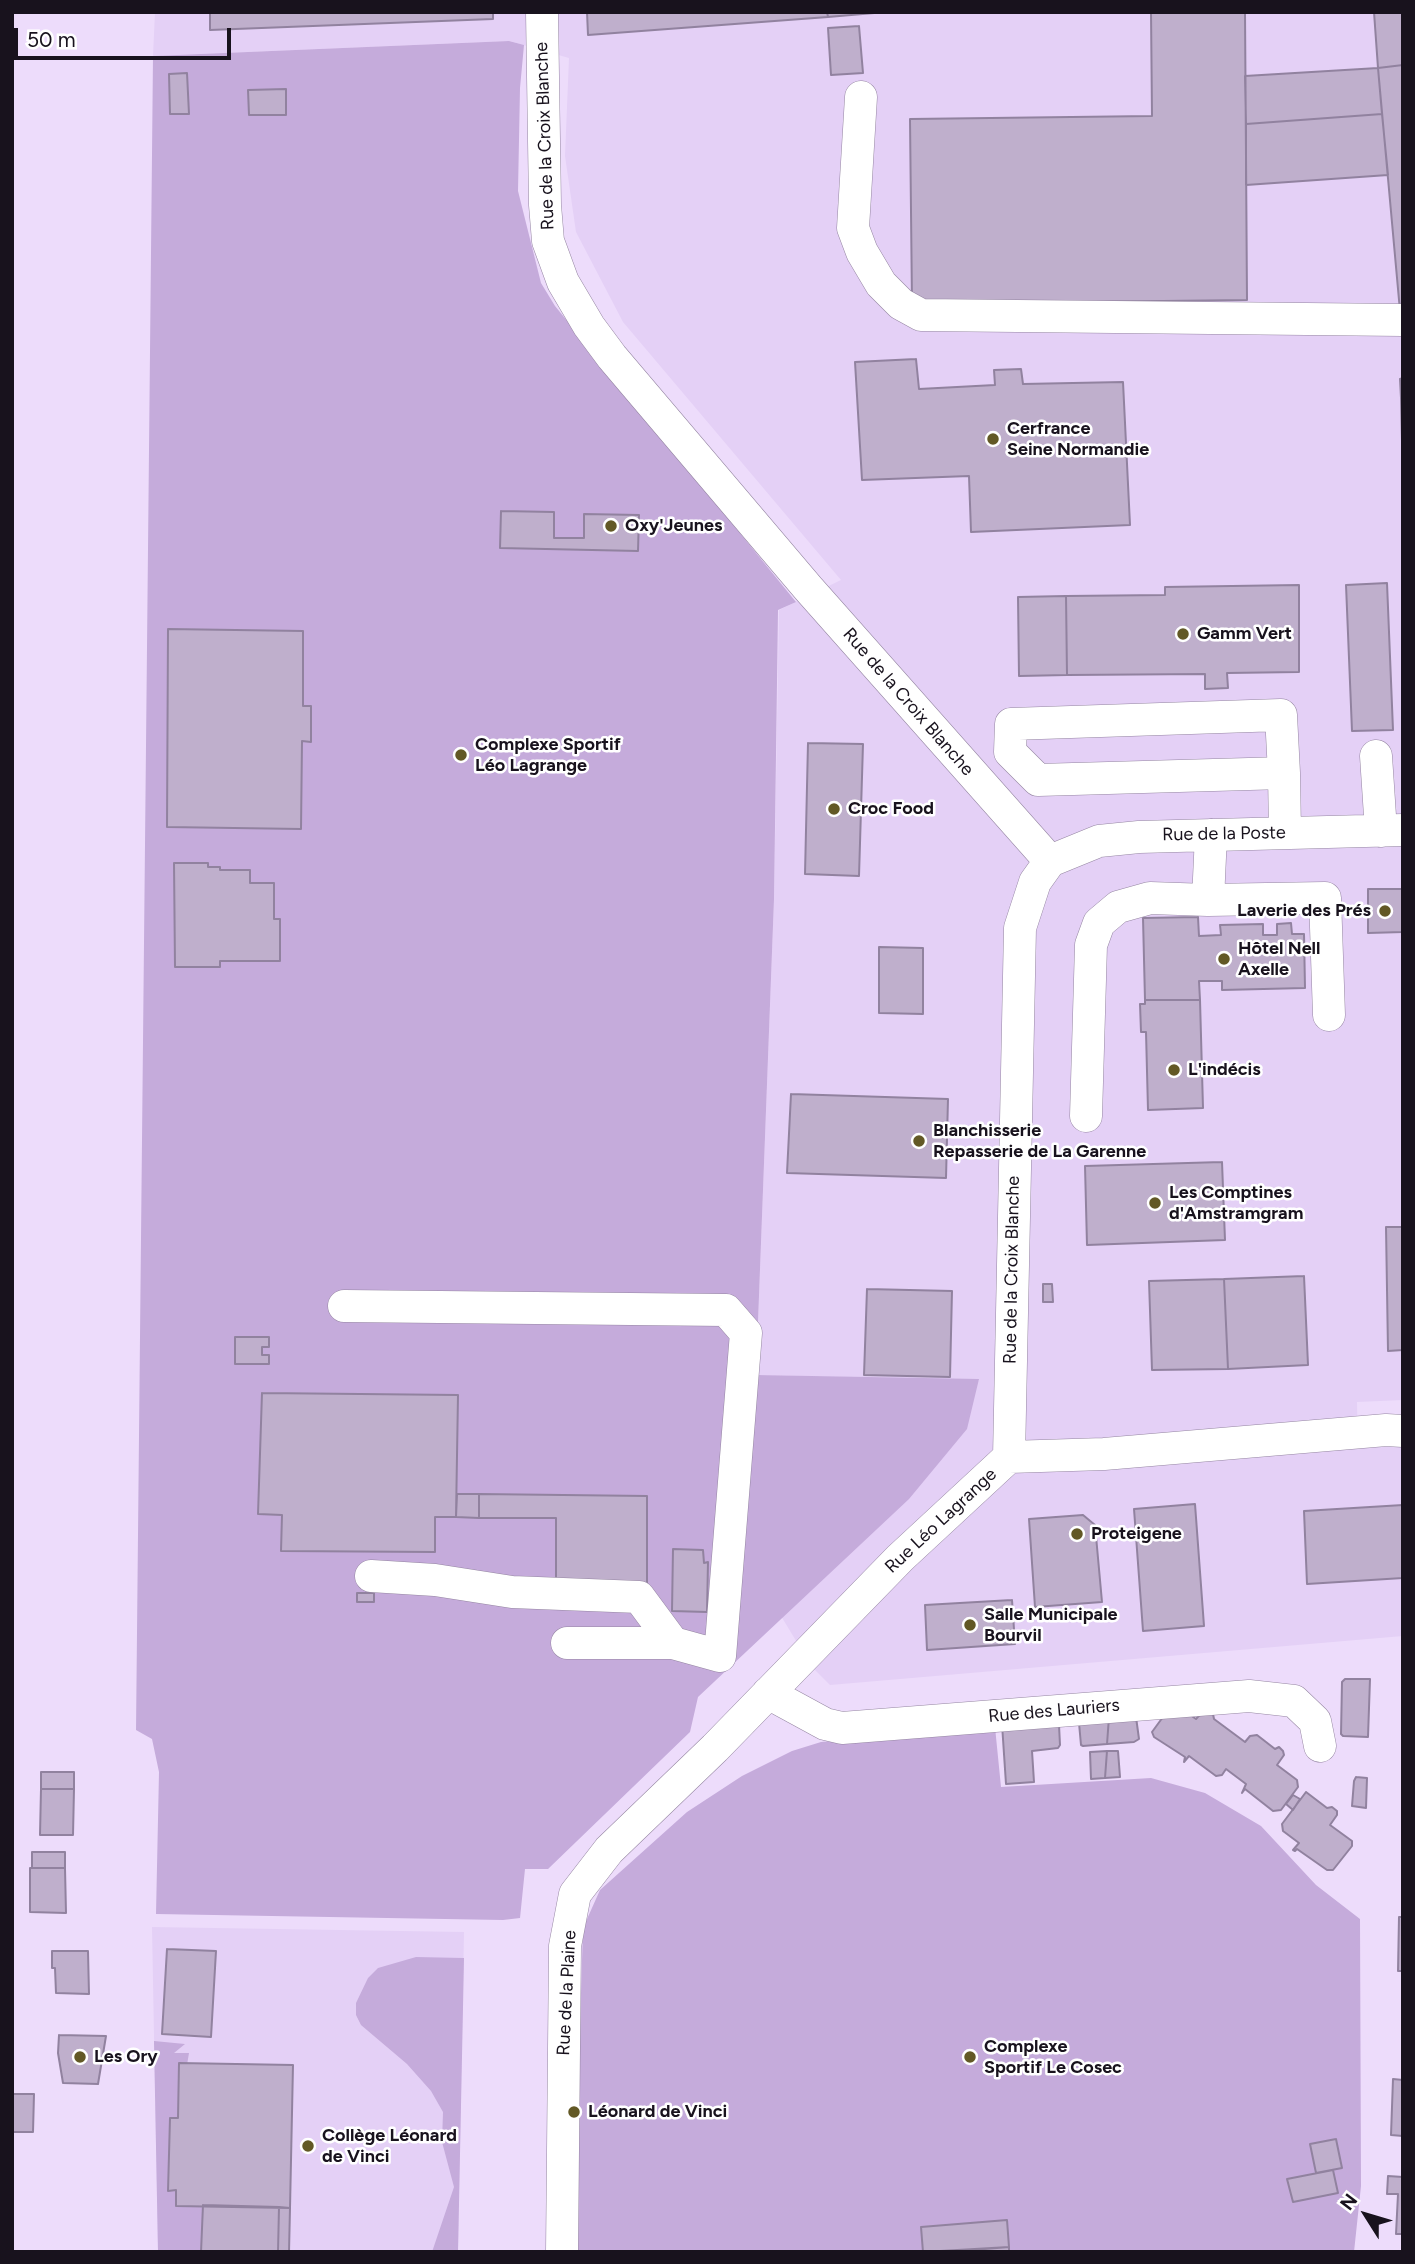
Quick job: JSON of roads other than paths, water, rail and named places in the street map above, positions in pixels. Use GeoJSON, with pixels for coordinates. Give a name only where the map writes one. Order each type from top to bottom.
{"type":"FeatureCollection","features":[{"type":"Feature","properties":{"kind":"street","name":"Rue de la Croix Blanche"},"geometry":{"type":"LineString","coordinates":[[542,12],[548,241],[564,282],[589,326],[612,357],[808,588],[1050,861],[1035,882],[1020,928],[1009,1457]]}},
{"type":"Feature","properties":{"kind":"street"},"geometry":{"type":"LineString","coordinates":[[861,97],[853,228],[862,252],[881,284],[901,304],[921,315],[1403,320]]}},
{"type":"Feature","properties":{"kind":"street"},"geometry":{"type":"LineString","coordinates":[[1284,773],[1038,780],[1010,752],[1011,724],[1281,715],[1284,773],[1285,833]]}},
{"type":"Feature","properties":{"kind":"street"},"geometry":{"type":"LineString","coordinates":[[1376,756],[1392,830]]}},
{"type":"Feature","properties":{"kind":"street","name":"Rue de la Poste"},"geometry":{"type":"LineString","coordinates":[[1050,861],[1099,841],[1139,837],[1392,830]]}},
{"type":"Feature","properties":{"kind":"street"},"geometry":{"type":"LineString","coordinates":[[1208,900],[1211,835]]}},
{"type":"Feature","properties":{"kind":"street"},"geometry":{"type":"LineString","coordinates":[[1086,1116],[1091,945],[1099,923],[1118,907],[1150,898],[1325,898],[1329,1015]]}},
{"type":"Feature","properties":{"kind":"street"},"geometry":{"type":"LineString","coordinates":[[344,1306],[726,1310],[746,1333],[720,1656],[673,1643],[567,1643]]}},
{"type":"Feature","properties":{"kind":"street","name":"Rue Léo Lagrange"},"geometry":{"type":"LineString","coordinates":[[715,1748],[900,1558],[1009,1457],[1104,1454],[1386,1430],[1403,1431]]}},
{"type":"Feature","properties":{"kind":"street"},"geometry":{"type":"LineString","coordinates":[[371,1576],[435,1580],[512,1592],[639,1597],[673,1643]]}},
{"type":"Feature","properties":{"kind":"street","name":"Rue des Lauriers"},"geometry":{"type":"LineString","coordinates":[[768,1693],[825,1724],[842,1728],[1249,1696],[1294,1701],[1315,1721],[1320,1746]]}},
{"type":"Feature","properties":{"kind":"street","name":"Rue de la Plaine"},"geometry":{"type":"LineString","coordinates":[[562,2252],[565,1946],[575,1894],[609,1850],[715,1748]]}},
{"type":"Feature","properties":{"kind":"place","name":"Cerfrance Seine Normandie"},"geometry":{"type":"Point","coordinates":[993,439]}},
{"type":"Feature","properties":{"kind":"place","name":"Oxy'Jeunes"},"geometry":{"type":"Point","coordinates":[611,526]}},
{"type":"Feature","properties":{"kind":"place","name":"Gamm Vert"},"geometry":{"type":"Point","coordinates":[1183,634]}},
{"type":"Feature","properties":{"kind":"place","name":"Complexe Sportif Léo Lagrange"},"geometry":{"type":"Point","coordinates":[461,755]}},
{"type":"Feature","properties":{"kind":"place","name":"Croc Food"},"geometry":{"type":"Point","coordinates":[834,809]}},
{"type":"Feature","properties":{"kind":"place","name":"Laverie des Prés"},"geometry":{"type":"Point","coordinates":[1385,911]}},
{"type":"Feature","properties":{"kind":"place","name":"Hôtel Nell Axelle"},"geometry":{"type":"Point","coordinates":[1224,959]}},
{"type":"Feature","properties":{"kind":"place","name":"L'indécis"},"geometry":{"type":"Point","coordinates":[1174,1070]}},
{"type":"Feature","properties":{"kind":"place","name":"Blanchisserie Repasserie de La Garenne"},"geometry":{"type":"Point","coordinates":[919,1141]}},
{"type":"Feature","properties":{"kind":"place","name":"Les Comptines d'Amstramgram"},"geometry":{"type":"Point","coordinates":[1155,1203]}},
{"type":"Feature","properties":{"kind":"place","name":"Proteigene"},"geometry":{"type":"Point","coordinates":[1077,1534]}},
{"type":"Feature","properties":{"kind":"place","name":"Salle Municipale Bourvil"},"geometry":{"type":"Point","coordinates":[970,1625]}},
{"type":"Feature","properties":{"kind":"place","name":"Les Ory"},"geometry":{"type":"Point","coordinates":[80,2057]}},
{"type":"Feature","properties":{"kind":"place","name":"Complexe Sportif Le Cosec"},"geometry":{"type":"Point","coordinates":[970,2057]}},
{"type":"Feature","properties":{"kind":"place","name":"Léonard de Vinci"},"geometry":{"type":"Point","coordinates":[574,2112]}},
{"type":"Feature","properties":{"kind":"place","name":"Collège Léonard de Vinci"},"geometry":{"type":"Point","coordinates":[308,2146]}}]}
